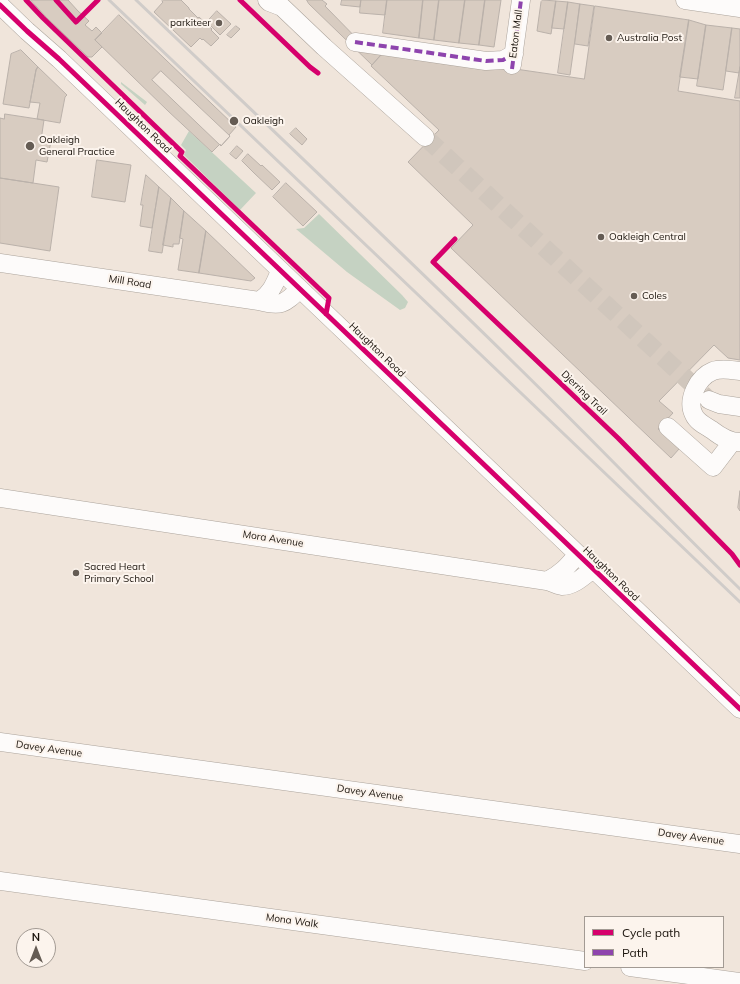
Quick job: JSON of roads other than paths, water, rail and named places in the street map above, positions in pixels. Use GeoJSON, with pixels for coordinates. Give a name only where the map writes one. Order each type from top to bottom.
{"type":"FeatureCollection","features":[{"type":"Feature","properties":{"kind":"street","name":"Eaton Mall"},"geometry":{"type":"LineString","coordinates":[[355,42],[486,61],[513,61],[520,0]]}},
{"type":"Feature","properties":{"kind":"street"},"geometry":{"type":"LineString","coordinates":[[685,0],[740,8]]}},
{"type":"Feature","properties":{"kind":"street"},"geometry":{"type":"LineString","coordinates":[[277,2],[324,48],[425,137]]}},
{"type":"Feature","properties":{"kind":"street","name":"Haughton Road"},"geometry":{"type":"LineString","coordinates":[[2,12],[60,59],[280,271],[740,709]]}},
{"type":"Feature","properties":{"kind":"street","name":"Mill Road"},"geometry":{"type":"LineString","coordinates":[[0,263],[259,301],[277,305],[284,303],[300,289]]}},
{"type":"Feature","properties":{"kind":"street"},"geometry":{"type":"LineString","coordinates":[[259,301],[269,294],[280,271]]}},
{"type":"Feature","properties":{"kind":"street"},"geometry":{"type":"LineString","coordinates":[[668,427],[713,467],[736,442],[721,437],[699,421],[694,415],[690,405],[692,395],[698,384],[713,371],[728,369],[740,371]]}},
{"type":"Feature","properties":{"kind":"street"},"geometry":{"type":"LineString","coordinates":[[709,400],[719,404],[740,407]]}},
{"type":"Feature","properties":{"kind":"street","name":"Mora Avenue"},"geometry":{"type":"LineString","coordinates":[[0,498],[547,581],[562,586],[579,581],[593,569]]}},
{"type":"Feature","properties":{"kind":"street"},"geometry":{"type":"LineString","coordinates":[[547,581],[564,570],[578,554]]}},
{"type":"Feature","properties":{"kind":"street","name":"Davey Avenue"},"geometry":{"type":"LineString","coordinates":[[0,742],[740,844]]}},
{"type":"Feature","properties":{"kind":"street","name":"Mona Walk"},"geometry":{"type":"LineString","coordinates":[[0,881],[584,961]]}},
{"type":"Feature","properties":{"kind":"street"},"geometry":{"type":"LineString","coordinates":[[637,968],[740,982]]}},
{"type":"Feature","properties":{"kind":"tunnel"},"geometry":{"type":"LineString","coordinates":[[425,137],[707,398]]}},
{"type":"Feature","properties":{"kind":"railway"},"geometry":{"type":"LineString","coordinates":[[109,0],[740,602]]}},
{"type":"Feature","properties":{"kind":"railway"},"geometry":{"type":"LineString","coordinates":[[136,0],[468,318],[740,589]]}},
{"type":"Feature","properties":{"kind":"place","name":"parkiteer"},"geometry":{"type":"Point","coordinates":[219,23]}},
{"type":"Feature","properties":{"kind":"place","name":"Australia Post"},"geometry":{"type":"Point","coordinates":[609,38]}},
{"type":"Feature","properties":{"kind":"place","name":"Oakleigh"},"geometry":{"type":"Point","coordinates":[234,121]}},
{"type":"Feature","properties":{"kind":"place","name":"Oakleigh General Practice"},"geometry":{"type":"Point","coordinates":[30,146]}},
{"type":"Feature","properties":{"kind":"place","name":"Oakleigh Central"},"geometry":{"type":"Point","coordinates":[601,237]}},
{"type":"Feature","properties":{"kind":"place","name":"Coles"},"geometry":{"type":"Point","coordinates":[634,296]}},
{"type":"Feature","properties":{"kind":"place","name":"Sacred Heart Primary School"},"geometry":{"type":"Point","coordinates":[76,573]}}]}
